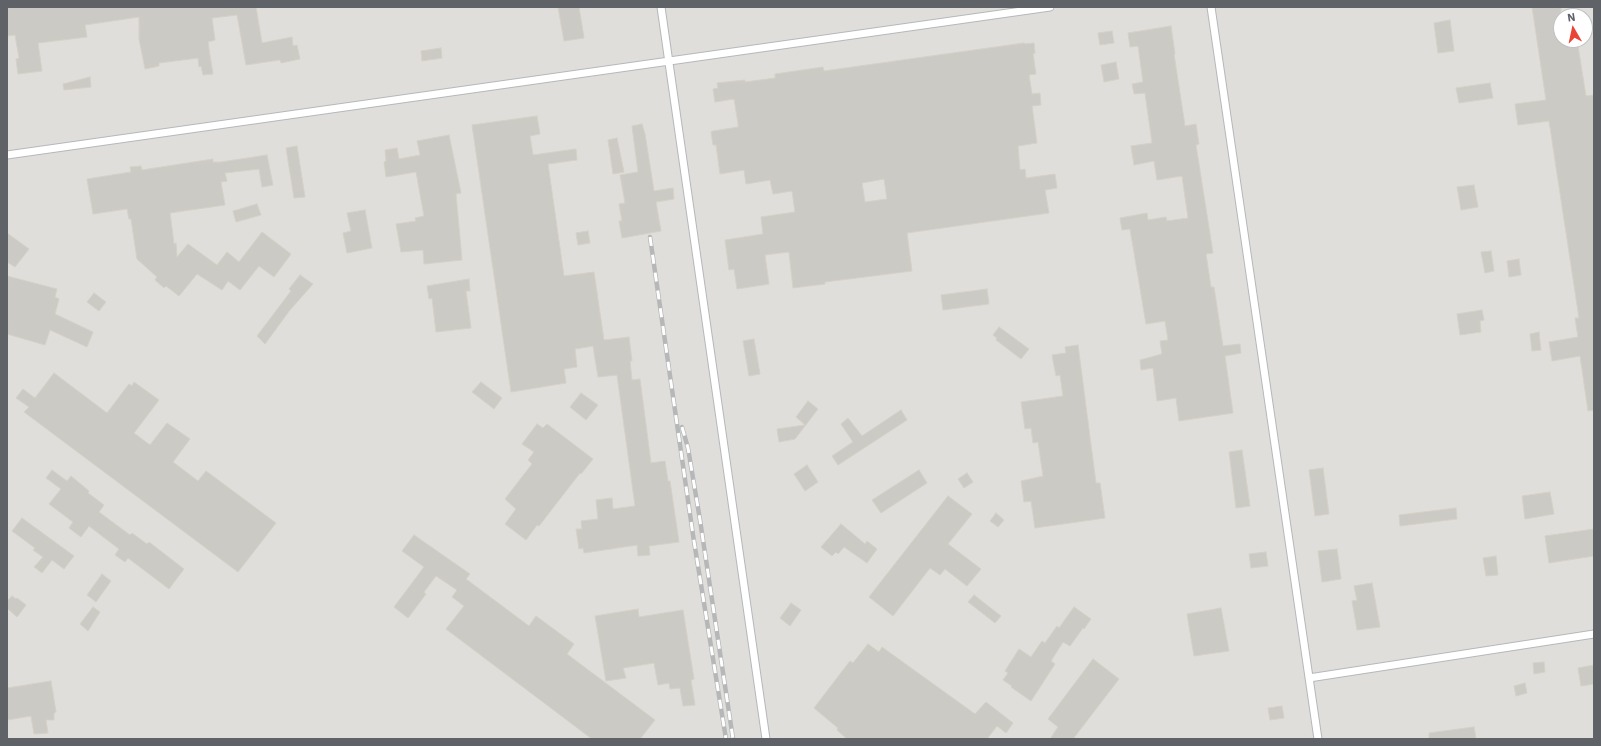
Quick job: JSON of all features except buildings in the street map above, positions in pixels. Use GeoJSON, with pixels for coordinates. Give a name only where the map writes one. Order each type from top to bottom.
{"type":"FeatureCollection","features":[{"type":"Feature","properties":{"kind":"lane"},"geometry":{"type":"LineString","coordinates":[[661,7],[766,739]]}},
{"type":"Feature","properties":{"kind":"lane"},"geometry":{"type":"LineString","coordinates":[[7,155],[1050,7]]}},
{"type":"Feature","properties":{"kind":"lane"},"geometry":{"type":"LineString","coordinates":[[1211,7],[1318,739]]}},
{"type":"Feature","properties":{"kind":"lane"},"geometry":{"type":"LineString","coordinates":[[1309,678],[1594,634]]}},
{"type":"Feature","properties":{"kind":"shaded area"},"geometry":{"type":"Polygon","coordinates":[[[7,7],[1594,7],[1594,739],[7,739],[7,7]]]}},
{"type":"Feature","properties":{"kind":"railway"},"geometry":{"type":"LineString","coordinates":[[650,237],[693,535],[726,739]]}},
{"type":"Feature","properties":{"kind":"railway"},"geometry":{"type":"LineString","coordinates":[[682,427],[688,448],[700,520],[733,739]]}}]}
